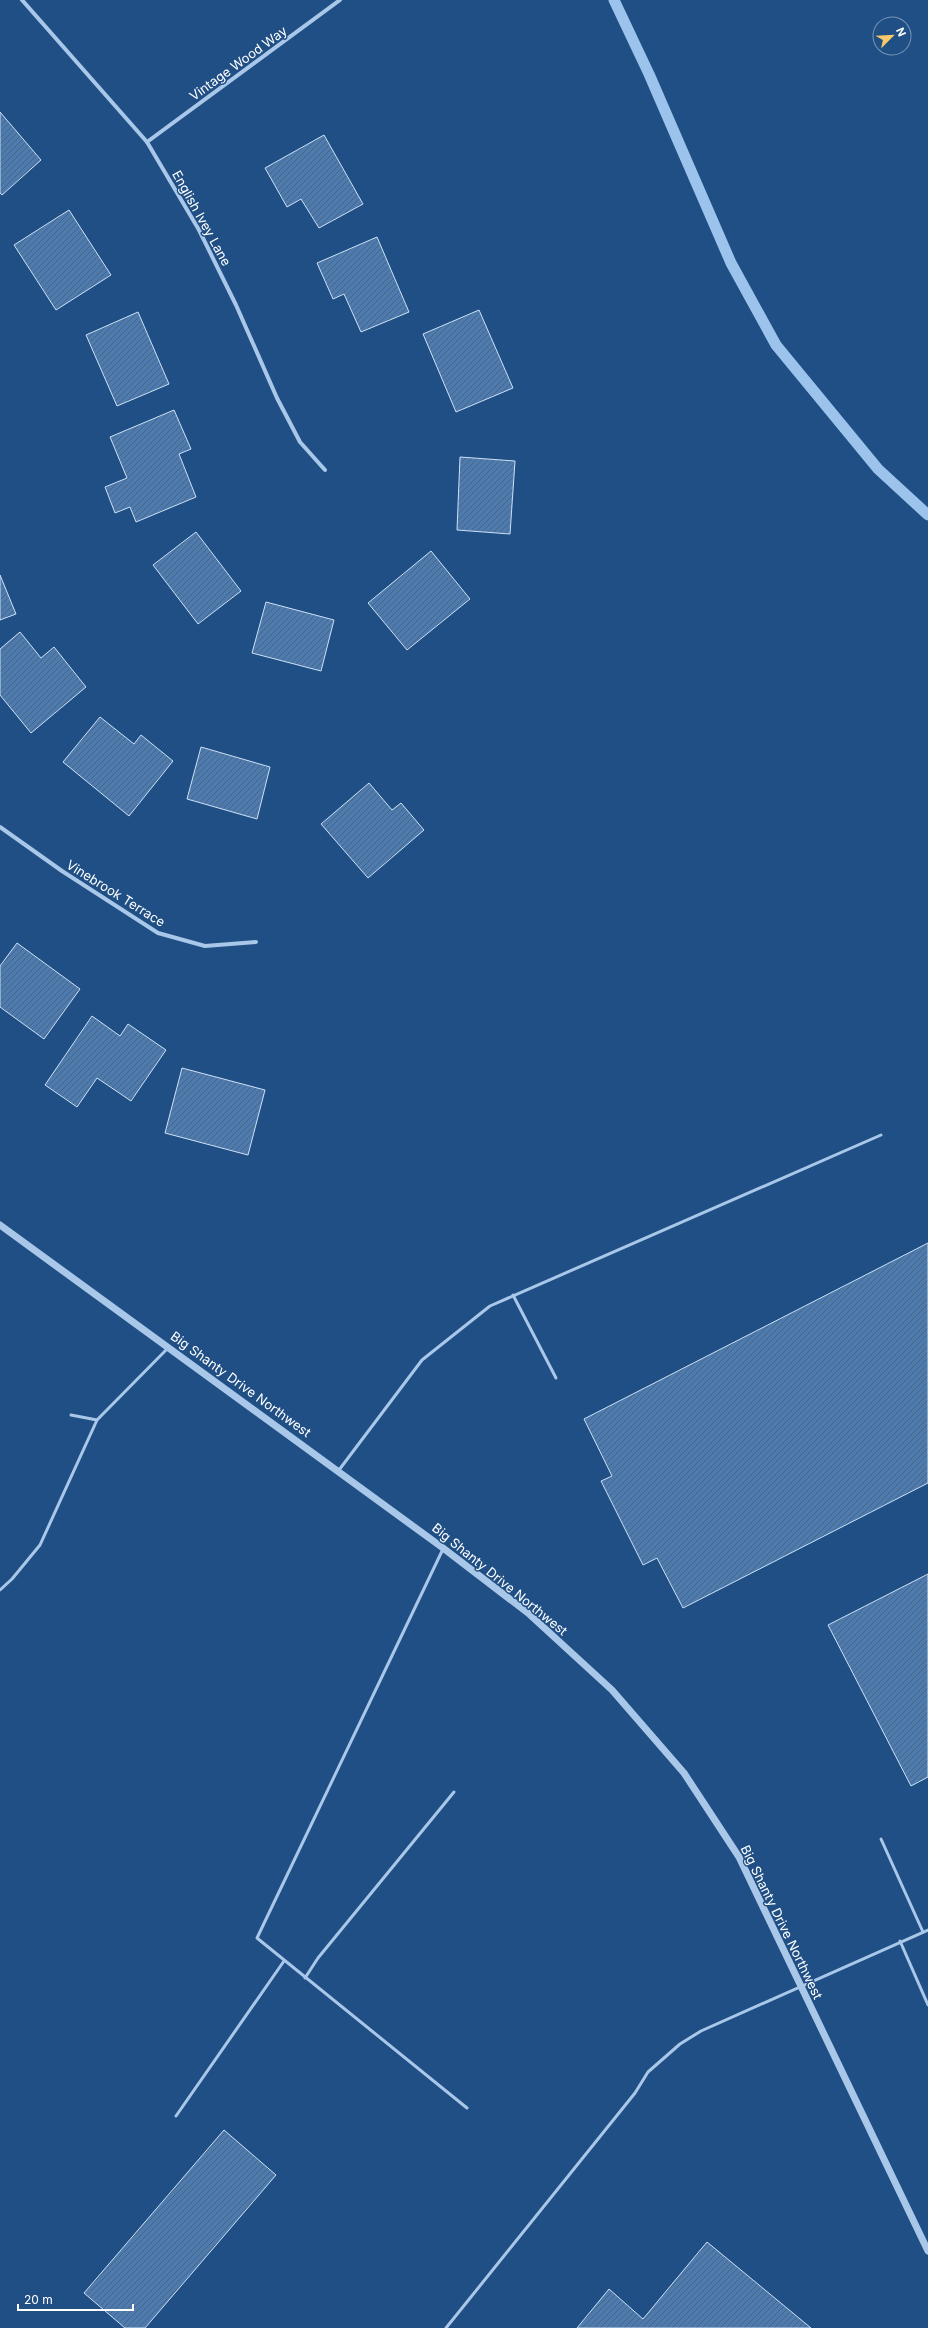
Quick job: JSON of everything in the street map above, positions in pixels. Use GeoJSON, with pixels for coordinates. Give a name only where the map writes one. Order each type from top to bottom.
{"type":"FeatureCollection","features":[{"type":"Feature","properties":{"kind":"street","name":"English Ivey Lane"},"geometry":{"type":"LineString","coordinates":[[22,0],[147,142],[199,230],[236,305],[277,398],[300,442],[325,470]]}},
{"type":"Feature","properties":{"kind":"street","name":"Vintage Wood Way"},"geometry":{"type":"LineString","coordinates":[[147,142],[340,0]]}},
{"type":"Feature","properties":{"kind":"street","name":"Vinebrook Terrace"},"geometry":{"type":"LineString","coordinates":[[0,827],[62,871],[158,933],[205,946],[256,942]]}},
{"type":"Feature","properties":{"kind":"street","name":"Big Shanty Drive Northwest"},"geometry":{"type":"LineString","coordinates":[[0,1225],[170,1347],[444,1548],[528,1614],[612,1690],[684,1773],[739,1857],[928,2251]]}},
{"type":"Feature","properties":{"kind":"lane"},"geometry":{"type":"LineString","coordinates":[[339,1470],[422,1360],[490,1306],[881,1135]]}},
{"type":"Feature","properties":{"kind":"lane"},"geometry":{"type":"LineString","coordinates":[[513,1295],[556,1378]]}},
{"type":"Feature","properties":{"kind":"lane"},"geometry":{"type":"LineString","coordinates":[[0,1590],[12,1579],[40,1545],[97,1420],[170,1347]]}},
{"type":"Feature","properties":{"kind":"lane"},"geometry":{"type":"LineString","coordinates":[[71,1415],[97,1420]]}},
{"type":"Feature","properties":{"kind":"lane"},"geometry":{"type":"LineString","coordinates":[[444,1548],[257,1938],[467,2108]]}},
{"type":"Feature","properties":{"kind":"lane"},"geometry":{"type":"LineString","coordinates":[[305,1978],[318,1958],[454,1792]]}},
{"type":"Feature","properties":{"kind":"lane"},"geometry":{"type":"LineString","coordinates":[[881,1838],[923,1932]]}},
{"type":"Feature","properties":{"kind":"lane"},"geometry":{"type":"LineString","coordinates":[[446,2328],[635,2093],[648,2072],[680,2044],[701,2031],[800,1985],[928,1930]]}},
{"type":"Feature","properties":{"kind":"lane"},"geometry":{"type":"LineString","coordinates":[[900,1941],[928,2005]]}},
{"type":"Feature","properties":{"kind":"lane"},"geometry":{"type":"LineString","coordinates":[[176,2116],[284,1961]]}},
{"type":"Feature","properties":{"kind":"building"},"geometry":{"type":"Polygon","coordinates":[[[0,112],[41,160],[2,195],[0,193],[0,112]]]}},
{"type":"Feature","properties":{"kind":"building"},"geometry":{"type":"Polygon","coordinates":[[[324,135],[363,204],[319,228],[301,199],[287,207],[265,168],[324,135]]]}},
{"type":"Feature","properties":{"kind":"building"},"geometry":{"type":"Polygon","coordinates":[[[69,210],[111,275],[56,310],[14,245],[69,210]]]}},
{"type":"Feature","properties":{"kind":"building"},"geometry":{"type":"Polygon","coordinates":[[[377,237],[409,312],[361,332],[344,294],[333,299],[317,263],[377,237]]]}},
{"type":"Feature","properties":{"kind":"building"},"geometry":{"type":"Polygon","coordinates":[[[479,310],[513,388],[456,412],[423,334],[479,310]]]}},
{"type":"Feature","properties":{"kind":"building"},"geometry":{"type":"Polygon","coordinates":[[[138,312],[169,384],[117,406],[86,335],[138,312]]]}},
{"type":"Feature","properties":{"kind":"building"},"geometry":{"type":"Polygon","coordinates":[[[174,410],[191,449],[179,454],[196,497],[136,522],[130,507],[115,513],[105,487],[127,478],[110,437],[174,410]]]}},
{"type":"Feature","properties":{"kind":"building"},"geometry":{"type":"Polygon","coordinates":[[[460,457],[515,461],[510,534],[457,530],[460,457]]]}},
{"type":"Feature","properties":{"kind":"building"},"geometry":{"type":"Polygon","coordinates":[[[196,532],[241,591],[198,624],[153,565],[196,532]]]}},
{"type":"Feature","properties":{"kind":"building"},"geometry":{"type":"Polygon","coordinates":[[[431,551],[470,599],[407,650],[368,603],[431,551]]]}},
{"type":"Feature","properties":{"kind":"building"},"geometry":{"type":"Polygon","coordinates":[[[0,575],[16,614],[0,620],[0,575]]]}},
{"type":"Feature","properties":{"kind":"building"},"geometry":{"type":"Polygon","coordinates":[[[266,602],[334,620],[321,671],[252,653],[266,602]]]}},
{"type":"Feature","properties":{"kind":"building"},"geometry":{"type":"Polygon","coordinates":[[[20,632],[41,658],[54,647],[86,687],[31,733],[0,695],[0,649],[20,632]]]}},
{"type":"Feature","properties":{"kind":"building"},"geometry":{"type":"Polygon","coordinates":[[[100,717],[134,744],[141,735],[173,761],[129,816],[63,762],[100,717]]]}},
{"type":"Feature","properties":{"kind":"building"},"geometry":{"type":"Polygon","coordinates":[[[201,747],[270,767],[257,819],[187,799],[201,747]]]}},
{"type":"Feature","properties":{"kind":"building"},"geometry":{"type":"Polygon","coordinates":[[[369,783],[392,810],[401,803],[424,830],[368,878],[321,824],[369,783]]]}},
{"type":"Feature","properties":{"kind":"building"},"geometry":{"type":"Polygon","coordinates":[[[17,943],[80,989],[44,1039],[0,1007],[0,966],[17,943]]]}},
{"type":"Feature","properties":{"kind":"building"},"geometry":{"type":"Polygon","coordinates":[[[92,1016],[120,1036],[128,1024],[166,1050],[131,1101],[97,1078],[77,1107],[45,1085],[92,1016]]]}},
{"type":"Feature","properties":{"kind":"building"},"geometry":{"type":"Polygon","coordinates":[[[182,1068],[265,1090],[248,1155],[165,1133],[182,1068]]]}},
{"type":"Feature","properties":{"kind":"building"},"geometry":{"type":"Polygon","coordinates":[[[928,1243],[928,1483],[683,1608],[657,1558],[643,1565],[601,1481],[612,1476],[584,1419],[928,1243]]]}},
{"type":"Feature","properties":{"kind":"building"},"geometry":{"type":"Polygon","coordinates":[[[928,1574],[928,1777],[911,1786],[828,1625],[928,1574]]]}},
{"type":"Feature","properties":{"kind":"building"},"geometry":{"type":"Polygon","coordinates":[[[224,2130],[276,2175],[145,2328],[125,2328],[84,2293],[224,2130]]]}},
{"type":"Feature","properties":{"kind":"building"},"geometry":{"type":"Polygon","coordinates":[[[707,2242],[811,2328],[577,2328],[609,2289],[643,2319],[707,2242]]]}},
{"type":"Feature","properties":{"kind":"waterway"},"geometry":{"type":"LineString","coordinates":[[614,0],[649,74],[731,263],[776,345],[878,469],[928,515]]}}]}
